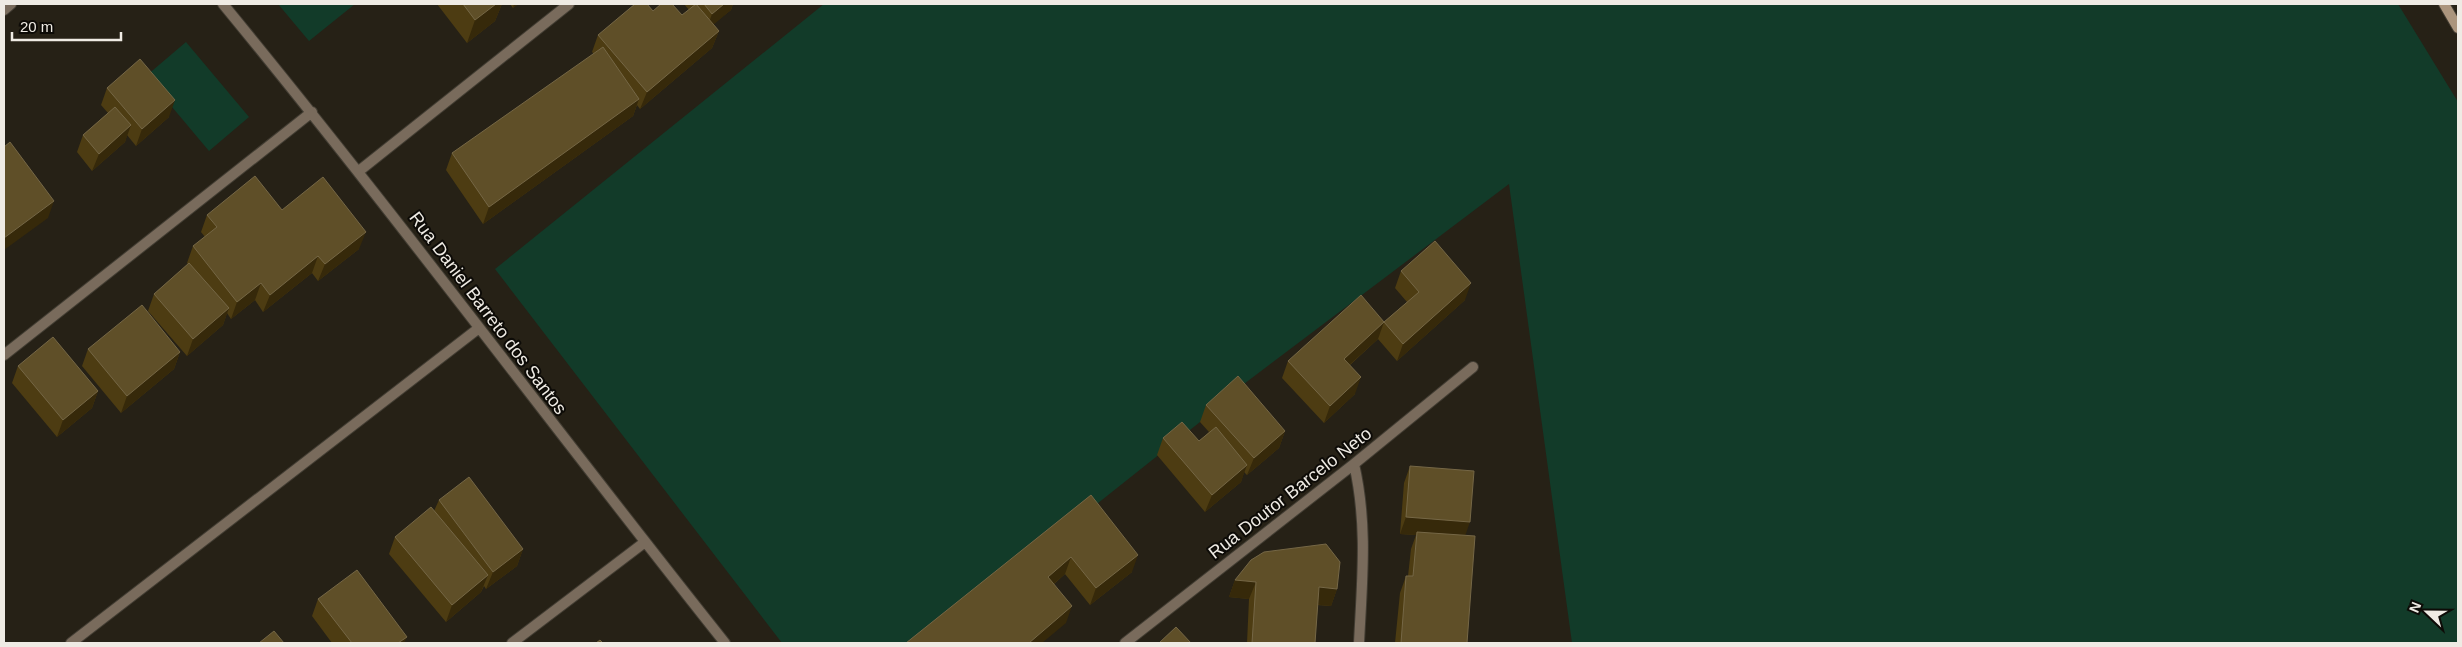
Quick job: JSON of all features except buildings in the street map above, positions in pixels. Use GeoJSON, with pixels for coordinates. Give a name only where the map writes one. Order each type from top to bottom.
{"type":"FeatureCollection","features":[{"type":"Feature","properties":{"kind":"street"},"geometry":{"type":"LineString","coordinates":[[4,10],[11,4]]}},
{"type":"Feature","properties":{"kind":"street","name":"Rua Daniel Barreto dos Santos"},"geometry":{"type":"LineString","coordinates":[[223,4],[359,171],[725,643]]}},
{"type":"Feature","properties":{"kind":"street"},"geometry":{"type":"LineString","coordinates":[[359,171],[569,4]]}},
{"type":"Feature","properties":{"kind":"street"},"geometry":{"type":"LineString","coordinates":[[2444,4],[2458,28]]}},
{"type":"Feature","properties":{"kind":"street"},"geometry":{"type":"LineString","coordinates":[[4,354],[312,112]]}},
{"type":"Feature","properties":{"kind":"street"},"geometry":{"type":"LineString","coordinates":[[71,643],[479,328]]}},
{"type":"Feature","properties":{"kind":"street","name":"Rua Doutor Barcelo Neto"},"geometry":{"type":"LineString","coordinates":[[1125,643],[1354,464],[1473,366]]}},
{"type":"Feature","properties":{"kind":"street"},"geometry":{"type":"LineString","coordinates":[[1354,464],[1362,499],[1364,550],[1359,643]]}},
{"type":"Feature","properties":{"kind":"street"},"geometry":{"type":"LineString","coordinates":[[512,643],[645,542]]}},
{"type":"Feature","properties":{"kind":"green space"},"geometry":{"type":"Polygon","coordinates":[[[278,4],[355,4],[309,41],[278,4]]]}},
{"type":"Feature","properties":{"kind":"green space"},"geometry":{"type":"Polygon","coordinates":[[[824,4],[2398,4],[2458,102],[2458,643],[1572,643],[1509,184],[1232,393],[1200,422],[922,643],[782,643],[495,269],[824,4]]]}},
{"type":"Feature","properties":{"kind":"green space"},"geometry":{"type":"Polygon","coordinates":[[[186,42],[249,117],[209,151],[146,76],[186,42]]]}}]}
